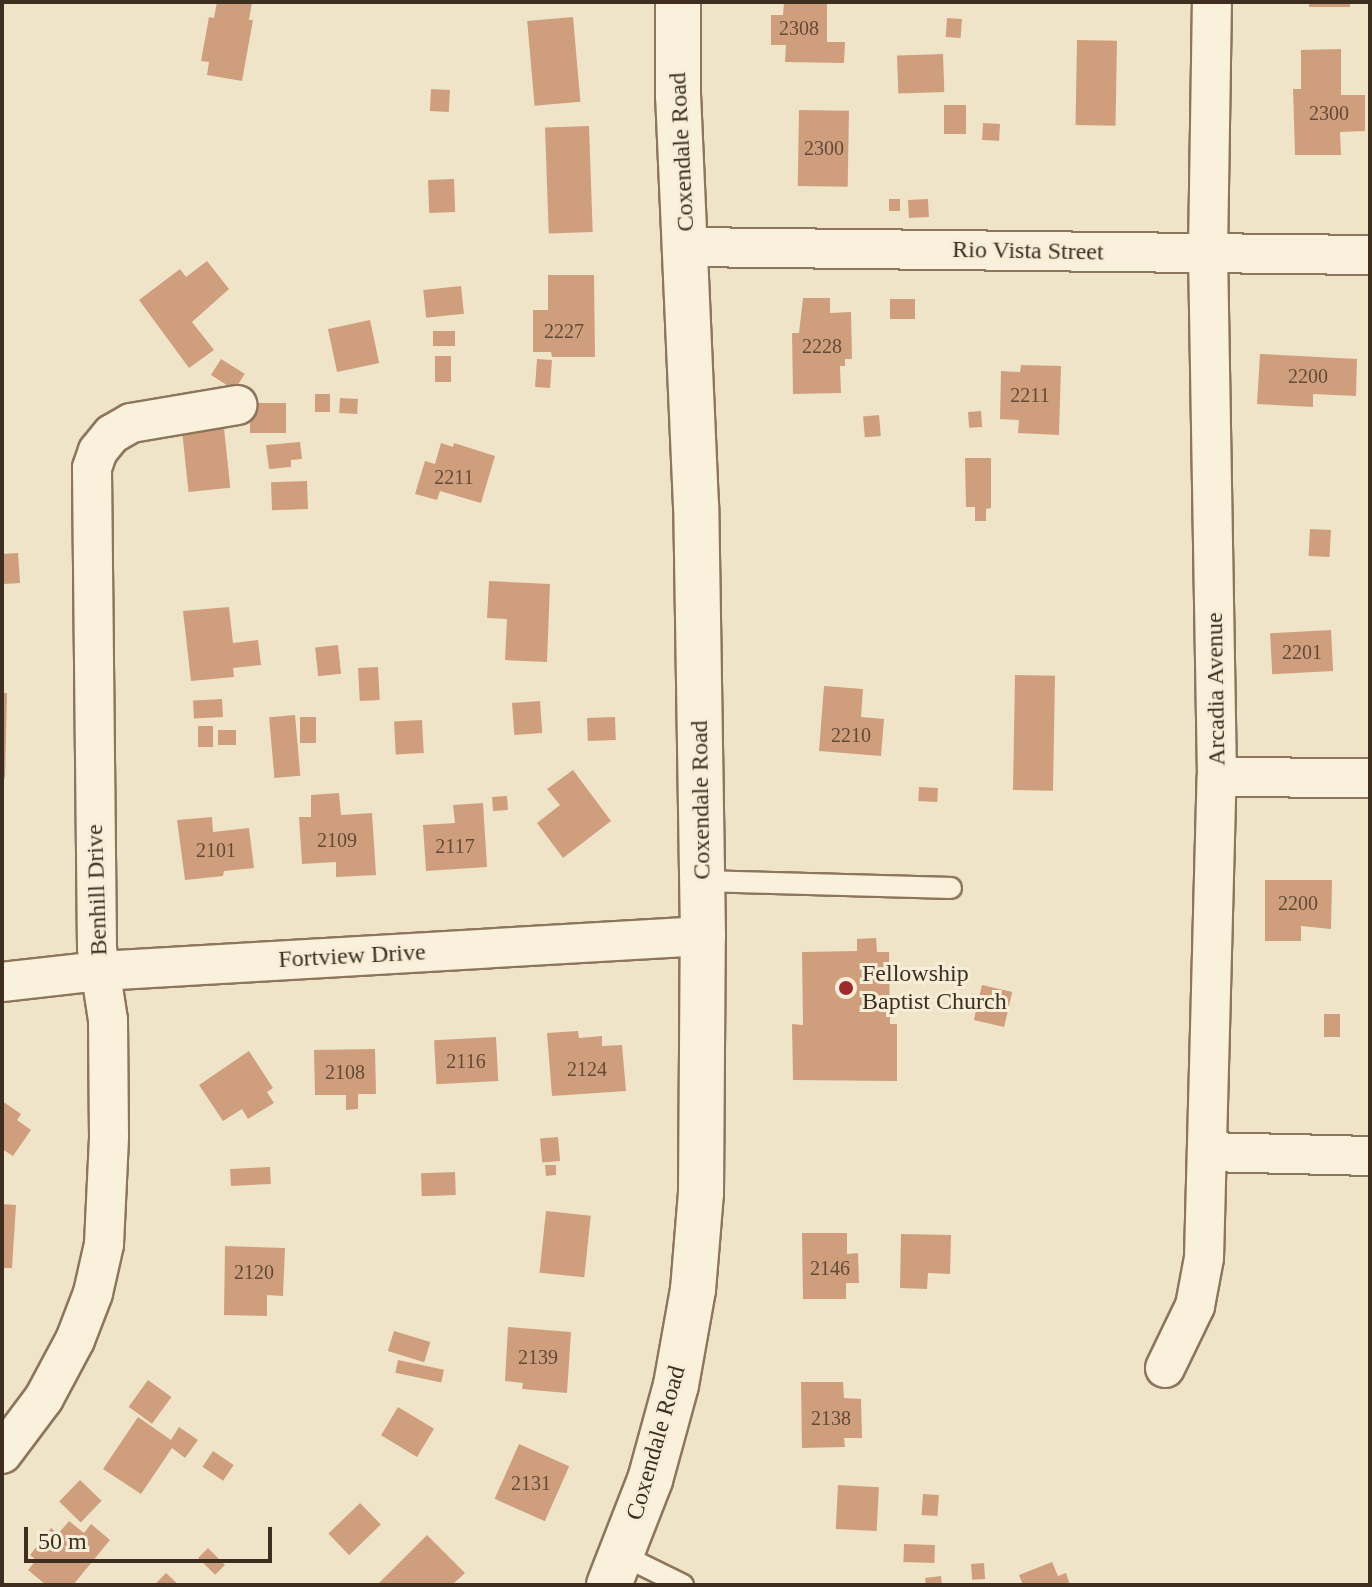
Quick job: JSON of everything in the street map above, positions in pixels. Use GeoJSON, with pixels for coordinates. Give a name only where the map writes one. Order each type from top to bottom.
{"type":"FeatureCollection","features":[{"type":"Feature","properties":{"kind":"street","name":"Coxendale Road"},"geometry":{"type":"LineString","coordinates":[[616,1570],[650,1480],[676,1385],[693,1290],[701,1193],[703,936],[696,506],[678,96],[678,2]]}},
{"type":"Feature","properties":{"kind":"street","name":"Arcadia Avenue"},"geometry":{"type":"LineString","coordinates":[[1165,1368],[1195,1306],[1202,1281],[1207,1152],[1217,777],[1208,253],[1212,2]]}},
{"type":"Feature","properties":{"kind":"street","name":"Rio Vista Street"},"geometry":{"type":"LineString","coordinates":[[686,247],[1370,255]]}},
{"type":"Feature","properties":{"kind":"street","name":"Benhill Drive"},"geometry":{"type":"LineString","coordinates":[[2,1454],[44,1398],[75,1340],[93,1293],[104,1244],[109,1136],[108,1035],[97,948],[92,468],[98,451],[112,434],[131,423],[237,405]]}},
{"type":"Feature","properties":{"kind":"street"},"geometry":{"type":"LineString","coordinates":[[1217,777],[1370,778]]}},
{"type":"Feature","properties":{"kind":"street","name":"Fortview Drive"},"geometry":{"type":"LineString","coordinates":[[2,982],[100,971],[703,936]]}},
{"type":"Feature","properties":{"kind":"street"},"geometry":{"type":"LineString","coordinates":[[1207,1152],[1370,1156]]}},
{"type":"Feature","properties":{"kind":"lane"},"geometry":{"type":"LineString","coordinates":[[702,881],[951,888]]}},
{"type":"Feature","properties":{"kind":"lane"},"geometry":{"type":"LineString","coordinates":[[616,1570],[683,1585]]}},
{"type":"Feature","properties":{"kind":"building"},"geometry":{"type":"Polygon","coordinates":[[[217,2],[252,2],[249,20],[253,20],[242,81],[207,75],[209,62],[201,61],[209,17],[214,18],[217,2]]]}},
{"type":"Feature","properties":{"kind":"building"},"geometry":{"type":"Polygon","coordinates":[[[784,2],[827,2],[827,42],[845,42],[844,63],[785,62],[786,45],[771,45],[771,15],[783,15],[784,2]]]}},
{"type":"Feature","properties":{"kind":"building"},"geometry":{"type":"Polygon","coordinates":[[[1309,2],[1350,2],[1350,7],[1309,7],[1309,2]]]}},
{"type":"Feature","properties":{"kind":"building"},"geometry":{"type":"Polygon","coordinates":[[[573,17],[580,102],[535,106],[527,21],[573,17]]]}},
{"type":"Feature","properties":{"kind":"building"},"geometry":{"type":"Polygon","coordinates":[[[947,18],[962,19],[961,38],[946,37],[947,18]]]}},
{"type":"Feature","properties":{"kind":"building"},"geometry":{"type":"Polygon","coordinates":[[[1077,40],[1117,41],[1116,126],[1076,125],[1077,40]]]}},
{"type":"Feature","properties":{"kind":"building"},"geometry":{"type":"Polygon","coordinates":[[[1341,49],[1341,95],[1365,95],[1365,131],[1340,132],[1341,155],[1295,155],[1293,89],[1301,89],[1301,50],[1341,49]]]}},
{"type":"Feature","properties":{"kind":"building"},"geometry":{"type":"Polygon","coordinates":[[[943,54],[944,92],[898,94],[897,56],[943,54]]]}},
{"type":"Feature","properties":{"kind":"building"},"geometry":{"type":"Polygon","coordinates":[[[431,89],[450,90],[449,112],[430,111],[431,89]]]}},
{"type":"Feature","properties":{"kind":"building"},"geometry":{"type":"Polygon","coordinates":[[[944,105],[966,105],[966,134],[944,134],[944,105]]]}},
{"type":"Feature","properties":{"kind":"building"},"geometry":{"type":"Polygon","coordinates":[[[799,110],[849,111],[848,187],[798,186],[799,110]]]}},
{"type":"Feature","properties":{"kind":"building"},"geometry":{"type":"Polygon","coordinates":[[[983,123],[1000,124],[999,141],[982,140],[983,123]]]}},
{"type":"Feature","properties":{"kind":"building"},"geometry":{"type":"Polygon","coordinates":[[[589,126],[593,232],[549,233],[545,128],[589,126]]]}},
{"type":"Feature","properties":{"kind":"building"},"geometry":{"type":"Polygon","coordinates":[[[454,179],[455,212],[429,213],[428,180],[454,179]]]}},
{"type":"Feature","properties":{"kind":"building"},"geometry":{"type":"Polygon","coordinates":[[[889,199],[900,199],[900,211],[889,211],[889,199]]]}},
{"type":"Feature","properties":{"kind":"building"},"geometry":{"type":"Polygon","coordinates":[[[928,199],[929,217],[909,218],[908,200],[928,199]]]}},
{"type":"Feature","properties":{"kind":"building"},"geometry":{"type":"Polygon","coordinates":[[[207,261],[229,289],[192,322],[214,350],[189,368],[139,300],[180,269],[186,277],[207,261]]]}},
{"type":"Feature","properties":{"kind":"building"},"geometry":{"type":"Polygon","coordinates":[[[548,275],[594,275],[595,357],[552,357],[551,352],[533,352],[533,310],[548,310],[548,275]]]}},
{"type":"Feature","properties":{"kind":"building"},"geometry":{"type":"Polygon","coordinates":[[[461,286],[464,314],[426,318],[423,290],[461,286]]]}},
{"type":"Feature","properties":{"kind":"building"},"geometry":{"type":"Polygon","coordinates":[[[803,298],[830,298],[830,313],[851,312],[852,359],[845,359],[845,366],[840,366],[841,393],[793,394],[792,333],[799,333],[803,298]]]}},
{"type":"Feature","properties":{"kind":"building"},"geometry":{"type":"Polygon","coordinates":[[[890,299],[915,299],[915,319],[890,319],[890,299]]]}},
{"type":"Feature","properties":{"kind":"building"},"geometry":{"type":"Polygon","coordinates":[[[370,320],[379,363],[337,372],[328,329],[370,320]]]}},
{"type":"Feature","properties":{"kind":"building"},"geometry":{"type":"Polygon","coordinates":[[[433,331],[455,331],[455,346],[433,346],[433,331]]]}},
{"type":"Feature","properties":{"kind":"building"},"geometry":{"type":"Polygon","coordinates":[[[1260,354],[1357,359],[1356,396],[1313,394],[1313,407],[1257,404],[1260,354]]]}},
{"type":"Feature","properties":{"kind":"building"},"geometry":{"type":"Polygon","coordinates":[[[435,356],[451,356],[451,382],[435,382],[435,356]]]}},
{"type":"Feature","properties":{"kind":"building"},"geometry":{"type":"Polygon","coordinates":[[[221,359],[245,374],[235,390],[211,375],[221,359]]]}},
{"type":"Feature","properties":{"kind":"building"},"geometry":{"type":"Polygon","coordinates":[[[537,359],[552,360],[550,388],[535,387],[537,359]]]}},
{"type":"Feature","properties":{"kind":"building"},"geometry":{"type":"Polygon","coordinates":[[[1021,365],[1061,366],[1059,435],[1018,433],[1019,420],[1000,419],[1001,371],[1020,372],[1021,365]]]}},
{"type":"Feature","properties":{"kind":"building"},"geometry":{"type":"Polygon","coordinates":[[[315,394],[330,394],[330,412],[315,412],[315,394]]]}},
{"type":"Feature","properties":{"kind":"building"},"geometry":{"type":"Polygon","coordinates":[[[340,398],[358,399],[357,414],[339,413],[340,398]]]}},
{"type":"Feature","properties":{"kind":"building"},"geometry":{"type":"Polygon","coordinates":[[[250,403],[286,403],[286,433],[250,433],[250,403]]]}},
{"type":"Feature","properties":{"kind":"building"},"geometry":{"type":"Polygon","coordinates":[[[981,411],[982,427],[969,428],[968,412],[981,411]]]}},
{"type":"Feature","properties":{"kind":"building"},"geometry":{"type":"Polygon","coordinates":[[[879,415],[881,436],[865,437],[863,416],[879,415]]]}},
{"type":"Feature","properties":{"kind":"building"},"geometry":{"type":"Polygon","coordinates":[[[224,428],[230,488],[189,492],[182,432],[224,428]]]}},
{"type":"Feature","properties":{"kind":"building"},"geometry":{"type":"Polygon","coordinates":[[[300,442],[302,459],[291,460],[291,467],[269,469],[266,445],[300,442]]]}},
{"type":"Feature","properties":{"kind":"building"},"geometry":{"type":"Polygon","coordinates":[[[441,443],[453,447],[454,443],[495,456],[481,503],[440,491],[437,500],[415,494],[425,461],[435,464],[441,443]]]}},
{"type":"Feature","properties":{"kind":"building"},"geometry":{"type":"Polygon","coordinates":[[[965,458],[991,458],[991,508],[986,509],[986,521],[975,521],[975,507],[966,507],[965,458]]]}},
{"type":"Feature","properties":{"kind":"building"},"geometry":{"type":"Polygon","coordinates":[[[307,481],[308,509],[272,510],[271,482],[307,481]]]}},
{"type":"Feature","properties":{"kind":"building"},"geometry":{"type":"Polygon","coordinates":[[[1310,529],[1331,530],[1330,557],[1309,556],[1310,529]]]}},
{"type":"Feature","properties":{"kind":"building"},"geometry":{"type":"Polygon","coordinates":[[[18,553],[20,583],[4,584],[2,554],[18,553]]]}},
{"type":"Feature","properties":{"kind":"building"},"geometry":{"type":"Polygon","coordinates":[[[489,581],[550,584],[547,662],[505,660],[507,619],[487,618],[489,581]]]}},
{"type":"Feature","properties":{"kind":"building"},"geometry":{"type":"Polygon","coordinates":[[[229,607],[233,643],[258,640],[261,665],[233,668],[234,677],[191,681],[183,611],[229,607]]]}},
{"type":"Feature","properties":{"kind":"building"},"geometry":{"type":"Polygon","coordinates":[[[1331,630],[1333,671],[1272,674],[1270,633],[1331,630]]]}},
{"type":"Feature","properties":{"kind":"building"},"geometry":{"type":"Polygon","coordinates":[[[338,645],[341,674],[318,676],[315,647],[338,645]]]}},
{"type":"Feature","properties":{"kind":"building"},"geometry":{"type":"Polygon","coordinates":[[[378,667],[380,700],[360,701],[358,668],[378,667]]]}},
{"type":"Feature","properties":{"kind":"building"},"geometry":{"type":"Polygon","coordinates":[[[1015,675],[1055,676],[1053,791],[1013,790],[1015,675]]]}},
{"type":"Feature","properties":{"kind":"building"},"geometry":{"type":"Polygon","coordinates":[[[824,686],[863,689],[861,717],[884,719],[881,756],[819,751],[824,686]]]}},
{"type":"Feature","properties":{"kind":"building"},"geometry":{"type":"Polygon","coordinates":[[[2,693],[7,693],[5,778],[2,779],[2,693]]]}},
{"type":"Feature","properties":{"kind":"building"},"geometry":{"type":"Polygon","coordinates":[[[222,699],[223,717],[194,718],[193,701],[222,699]]]}},
{"type":"Feature","properties":{"kind":"building"},"geometry":{"type":"Polygon","coordinates":[[[540,701],[542,733],[514,735],[512,703],[540,701]]]}},
{"type":"Feature","properties":{"kind":"building"},"geometry":{"type":"Polygon","coordinates":[[[295,715],[300,776],[274,778],[269,717],[295,715]]]}},
{"type":"Feature","properties":{"kind":"building"},"geometry":{"type":"Polygon","coordinates":[[[300,717],[316,717],[316,743],[300,743],[300,717]]]}},
{"type":"Feature","properties":{"kind":"building"},"geometry":{"type":"Polygon","coordinates":[[[615,717],[616,740],[588,741],[587,718],[615,717]]]}},
{"type":"Feature","properties":{"kind":"building"},"geometry":{"type":"Polygon","coordinates":[[[422,720],[424,753],[396,754],[394,721],[422,720]]]}},
{"type":"Feature","properties":{"kind":"building"},"geometry":{"type":"Polygon","coordinates":[[[198,726],[213,726],[213,747],[198,747],[198,726]]]}},
{"type":"Feature","properties":{"kind":"building"},"geometry":{"type":"Polygon","coordinates":[[[218,730],[236,730],[236,745],[218,745],[218,730]]]}},
{"type":"Feature","properties":{"kind":"building"},"geometry":{"type":"Polygon","coordinates":[[[573,770],[611,821],[563,858],[537,823],[560,805],[547,789],[573,770]]]}},
{"type":"Feature","properties":{"kind":"building"},"geometry":{"type":"Polygon","coordinates":[[[919,787],[938,788],[937,802],[918,801],[919,787]]]}},
{"type":"Feature","properties":{"kind":"building"},"geometry":{"type":"Polygon","coordinates":[[[339,793],[341,815],[372,813],[376,875],[336,877],[336,862],[302,864],[299,817],[311,817],[311,795],[339,793]]]}},
{"type":"Feature","properties":{"kind":"building"},"geometry":{"type":"Polygon","coordinates":[[[507,796],[508,810],[493,811],[492,797],[507,796]]]}},
{"type":"Feature","properties":{"kind":"building"},"geometry":{"type":"Polygon","coordinates":[[[483,803],[487,867],[426,871],[423,825],[455,823],[453,805],[483,803]]]}},
{"type":"Feature","properties":{"kind":"building"},"geometry":{"type":"Polygon","coordinates":[[[212,817],[213,832],[249,828],[254,868],[224,871],[223,876],[185,880],[177,820],[212,817]]]}},
{"type":"Feature","properties":{"kind":"building"},"geometry":{"type":"Polygon","coordinates":[[[1265,880],[1332,880],[1331,929],[1301,926],[1301,941],[1265,941],[1265,880]]]}},
{"type":"Feature","properties":{"kind":"building","name":"Fellowship Baptist Church"},"geometry":{"type":"Polygon","coordinates":[[[876,938],[877,952],[889,952],[890,1024],[897,1024],[897,1081],[793,1080],[792,1024],[803,1025],[802,952],[857,951],[857,939],[876,938]]]}},
{"type":"Feature","properties":{"kind":"building"},"geometry":{"type":"Polygon","coordinates":[[[982,985],[1012,992],[1004,1027],[974,1020],[982,985]]]}},
{"type":"Feature","properties":{"kind":"building"},"geometry":{"type":"Polygon","coordinates":[[[1324,1014],[1340,1014],[1340,1037],[1324,1037],[1324,1014]]]}},
{"type":"Feature","properties":{"kind":"building"},"geometry":{"type":"Polygon","coordinates":[[[578,1031],[579,1038],[602,1036],[602,1046],[622,1045],[626,1091],[552,1096],[547,1033],[578,1031]]]}},
{"type":"Feature","properties":{"kind":"building"},"geometry":{"type":"Polygon","coordinates":[[[496,1037],[498,1081],[436,1084],[434,1040],[496,1037]]]}},
{"type":"Feature","properties":{"kind":"building"},"geometry":{"type":"Polygon","coordinates":[[[375,1049],[376,1094],[358,1094],[358,1109],[346,1110],[346,1095],[315,1095],[314,1050],[375,1049]]]}},
{"type":"Feature","properties":{"kind":"building"},"geometry":{"type":"Polygon","coordinates":[[[249,1051],[273,1088],[267,1092],[274,1103],[248,1119],[242,1109],[223,1121],[199,1085],[249,1051]]]}},
{"type":"Feature","properties":{"kind":"building"},"geometry":{"type":"Polygon","coordinates":[[[2,1101],[21,1114],[17,1120],[31,1130],[13,1156],[2,1149],[2,1101]]]}},
{"type":"Feature","properties":{"kind":"building"},"geometry":{"type":"Polygon","coordinates":[[[558,1137],[560,1161],[542,1162],[540,1139],[558,1137]]]}},
{"type":"Feature","properties":{"kind":"building"},"geometry":{"type":"Polygon","coordinates":[[[545,1165],[556,1165],[556,1175],[546,1176],[545,1165]]]}},
{"type":"Feature","properties":{"kind":"building"},"geometry":{"type":"Polygon","coordinates":[[[270,1167],[271,1184],[231,1186],[230,1169],[270,1167]]]}},
{"type":"Feature","properties":{"kind":"building"},"geometry":{"type":"Polygon","coordinates":[[[455,1172],[456,1195],[422,1196],[421,1173],[455,1172]]]}},
{"type":"Feature","properties":{"kind":"building"},"geometry":{"type":"Polygon","coordinates":[[[2,1204],[16,1205],[12,1268],[2,1268],[2,1204]]]}},
{"type":"Feature","properties":{"kind":"building"},"geometry":{"type":"Polygon","coordinates":[[[546,1211],[591,1216],[584,1277],[540,1273],[546,1211]]]}},
{"type":"Feature","properties":{"kind":"building"},"geometry":{"type":"Polygon","coordinates":[[[802,1233],[847,1233],[847,1254],[858,1253],[859,1283],[846,1283],[846,1299],[803,1299],[802,1233]]]}},
{"type":"Feature","properties":{"kind":"building"},"geometry":{"type":"Polygon","coordinates":[[[901,1234],[951,1235],[950,1274],[928,1273],[927,1289],[900,1288],[901,1234]]]}},
{"type":"Feature","properties":{"kind":"building"},"geometry":{"type":"Polygon","coordinates":[[[225,1246],[285,1248],[283,1296],[267,1295],[267,1316],[224,1315],[225,1246]]]}},
{"type":"Feature","properties":{"kind":"building"},"geometry":{"type":"Polygon","coordinates":[[[508,1327],[571,1332],[567,1393],[522,1389],[523,1383],[505,1381],[508,1327]]]}},
{"type":"Feature","properties":{"kind":"building"},"geometry":{"type":"Polygon","coordinates":[[[394,1331],[430,1342],[424,1362],[388,1351],[394,1331]]]}},
{"type":"Feature","properties":{"kind":"building"},"geometry":{"type":"Polygon","coordinates":[[[398,1360],[444,1370],[441,1382],[395,1373],[398,1360]]]}},
{"type":"Feature","properties":{"kind":"building"},"geometry":{"type":"Polygon","coordinates":[[[148,1380],[171,1397],[152,1424],[129,1407],[148,1380]]]}},
{"type":"Feature","properties":{"kind":"building"},"geometry":{"type":"Polygon","coordinates":[[[801,1382],[843,1382],[844,1398],[861,1399],[862,1438],[844,1438],[845,1447],[802,1448],[801,1382]]]}},
{"type":"Feature","properties":{"kind":"building"},"geometry":{"type":"Polygon","coordinates":[[[398,1407],[434,1429],[417,1457],[381,1435],[398,1407]]]}},
{"type":"Feature","properties":{"kind":"building"},"geometry":{"type":"Polygon","coordinates":[[[138,1417],[171,1440],[179,1427],[198,1440],[185,1458],[172,1448],[141,1494],[103,1469],[138,1417]]]}},
{"type":"Feature","properties":{"kind":"building"},"geometry":{"type":"Polygon","coordinates":[[[519,1444],[569,1466],[545,1521],[495,1499],[519,1444]]]}},
{"type":"Feature","properties":{"kind":"building"},"geometry":{"type":"Polygon","coordinates":[[[213,1451],[234,1465],[223,1481],[202,1467],[213,1451]]]}},
{"type":"Feature","properties":{"kind":"building"},"geometry":{"type":"Polygon","coordinates":[[[80,1480],[102,1501],[81,1522],[59,1502],[80,1480]]]}},
{"type":"Feature","properties":{"kind":"building"},"geometry":{"type":"Polygon","coordinates":[[[838,1485],[879,1487],[877,1531],[836,1529],[838,1485]]]}},
{"type":"Feature","properties":{"kind":"building"},"geometry":{"type":"Polygon","coordinates":[[[923,1494],[939,1495],[937,1516],[922,1515],[923,1494]]]}},
{"type":"Feature","properties":{"kind":"building"},"geometry":{"type":"Polygon","coordinates":[[[360,1503],[381,1525],[349,1555],[328,1534],[360,1503]]]}},
{"type":"Feature","properties":{"kind":"building"},"geometry":{"type":"Polygon","coordinates":[[[69,1521],[84,1533],[91,1524],[110,1540],[73,1585],[46,1585],[28,1570],[36,1560],[30,1555],[51,1528],[58,1534],[69,1521]]]}},
{"type":"Feature","properties":{"kind":"building"},"geometry":{"type":"Polygon","coordinates":[[[427,1535],[465,1573],[452,1585],[377,1585],[427,1535]]]}},
{"type":"Feature","properties":{"kind":"building"},"geometry":{"type":"Polygon","coordinates":[[[904,1544],[935,1545],[934,1563],[903,1562],[904,1544]]]}},
{"type":"Feature","properties":{"kind":"building"},"geometry":{"type":"Polygon","coordinates":[[[208,1548],[225,1565],[215,1575],[198,1558],[208,1548]]]}},
{"type":"Feature","properties":{"kind":"building"},"geometry":{"type":"Polygon","coordinates":[[[1052,1562],[1058,1576],[1066,1573],[1070,1585],[1023,1585],[1019,1575],[1052,1562]]]}},
{"type":"Feature","properties":{"kind":"building"},"geometry":{"type":"Polygon","coordinates":[[[984,1563],[985,1579],[972,1580],[971,1564],[984,1563]]]}},
{"type":"Feature","properties":{"kind":"building"},"geometry":{"type":"Polygon","coordinates":[[[166,1573],[179,1585],[154,1585],[166,1573]]]}},
{"type":"Feature","properties":{"kind":"building"},"geometry":{"type":"Polygon","coordinates":[[[941,1576],[942,1585],[926,1585],[925,1578],[941,1576]]]}},
{"type":"Feature","properties":{"kind":"place","name":"Fellowship Baptist Church"},"geometry":{"type":"Point","coordinates":[846,988]}}]}
